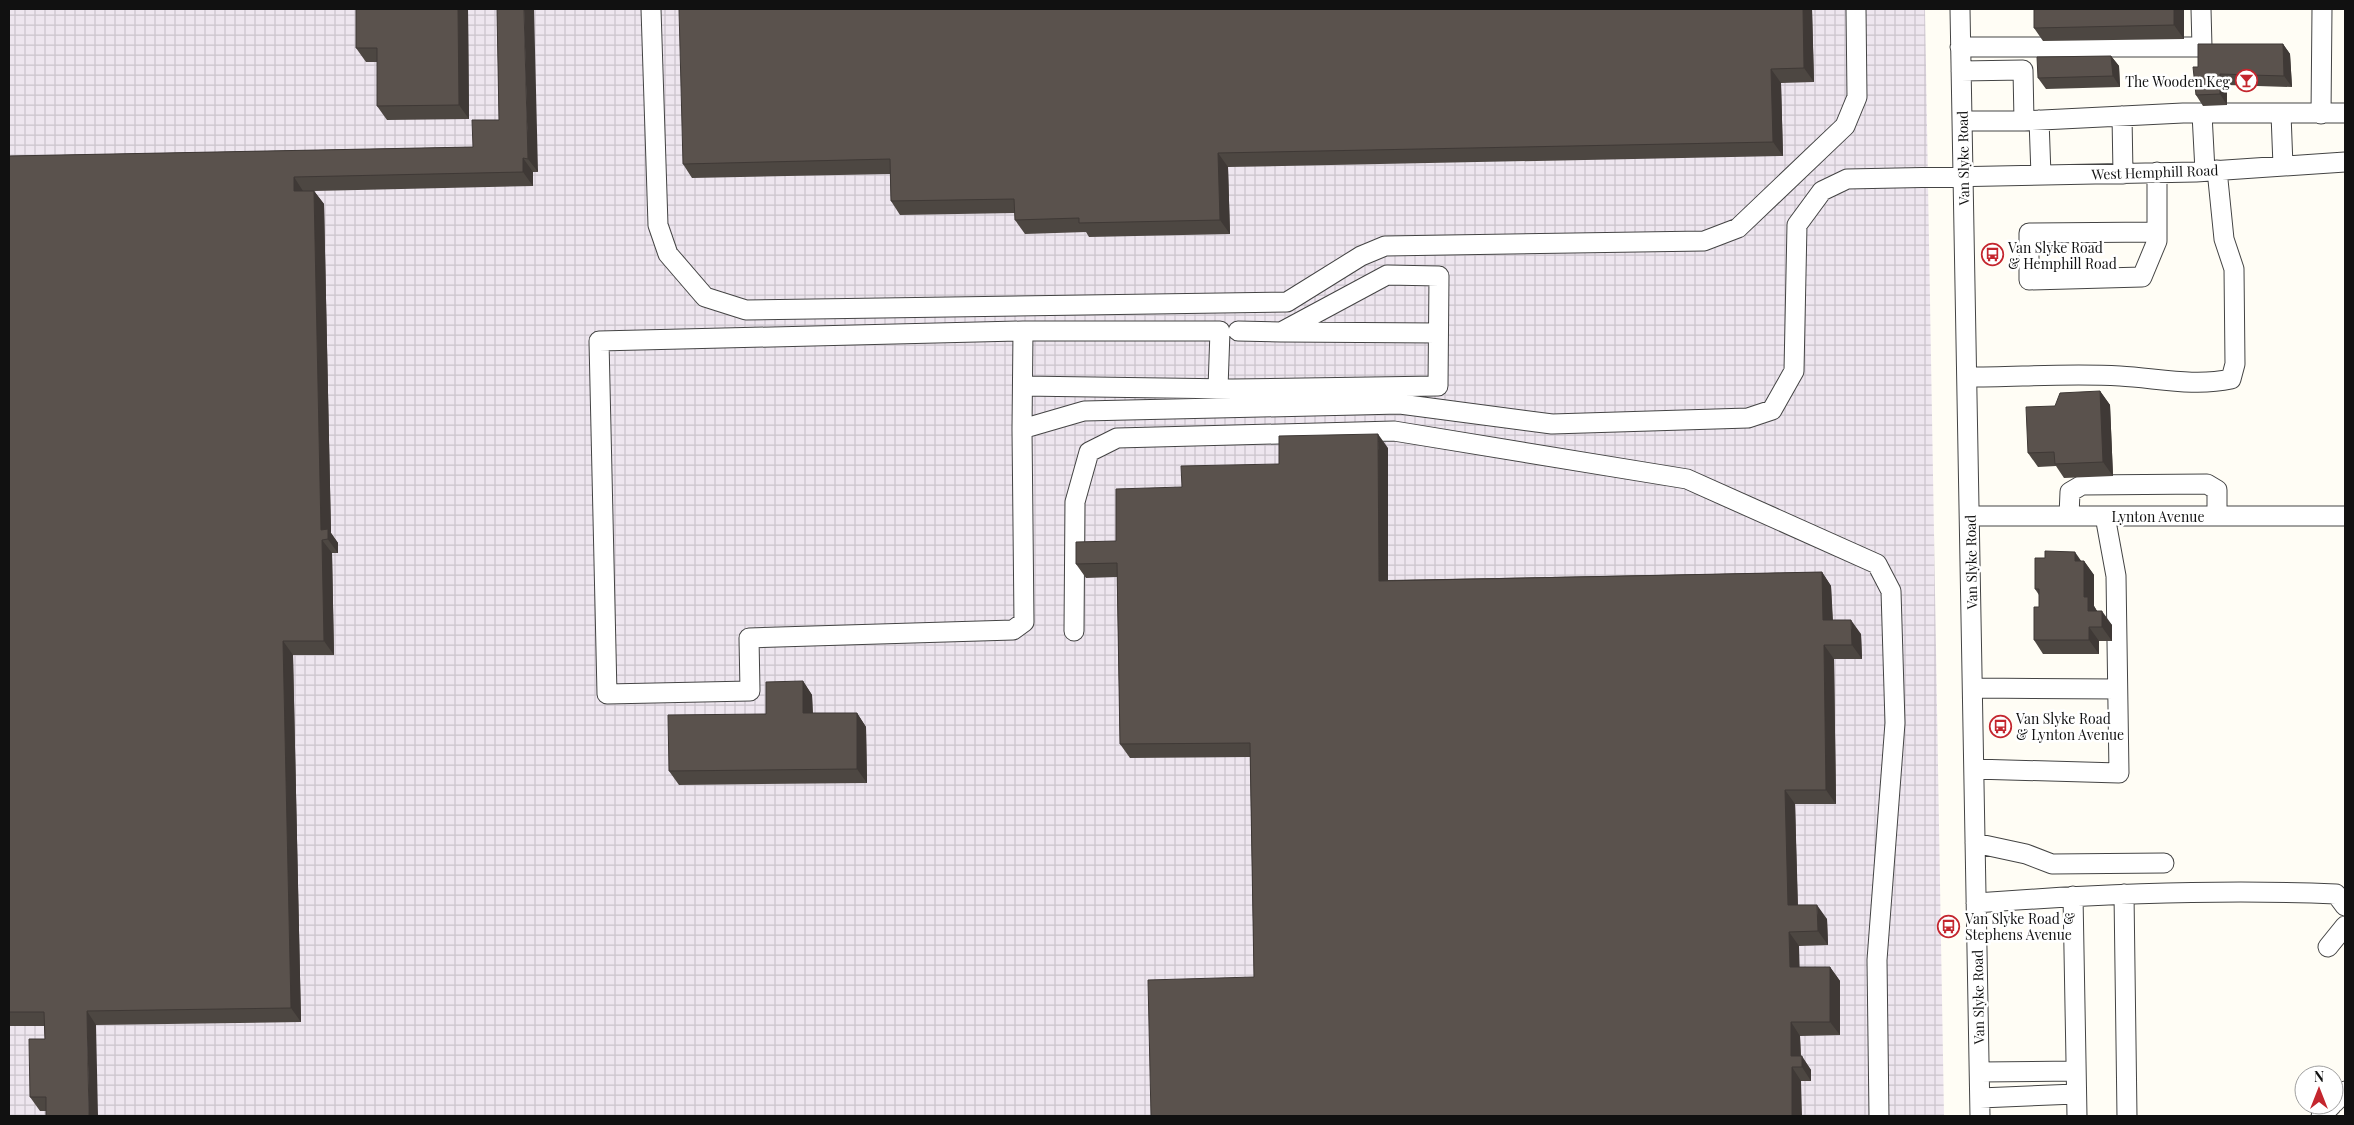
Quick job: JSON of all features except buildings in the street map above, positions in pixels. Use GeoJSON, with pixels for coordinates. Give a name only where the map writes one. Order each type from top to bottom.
{"type":"FeatureCollection","features":[{"type":"Feature","properties":{"kind":"street"},"geometry":{"type":"LineString","coordinates":[[651,9],[658,225],[668,254],[705,297],[746,310],[1287,302],[1361,256],[1385,246],[1704,241],[1738,228],[1844,126],[1857,97],[1856,9]]}},
{"type":"Feature","properties":{"kind":"street","name":"Van Slyke Road"},"geometry":{"type":"LineString","coordinates":[[1960,9],[1980,1107]]}},
{"type":"Feature","properties":{"kind":"street"},"geometry":{"type":"LineString","coordinates":[[1960,47],[2202,47],[2201,9]]}},
{"type":"Feature","properties":{"kind":"street"},"geometry":{"type":"LineString","coordinates":[[2320,114],[2322,9]]}},
{"type":"Feature","properties":{"kind":"street"},"geometry":{"type":"LineString","coordinates":[[1961,71],[2023,70],[2042,175]]}},
{"type":"Feature","properties":{"kind":"street"},"geometry":{"type":"LineString","coordinates":[[1963,121],[2032,121],[2202,114],[2345,113]]}},
{"type":"Feature","properties":{"kind":"street"},"geometry":{"type":"LineString","coordinates":[[1967,377],[2121,376],[2149,380],[2194,382],[2231,380],[2235,364],[2234,269],[2224,239],[2202,114]]}},
{"type":"Feature","properties":{"kind":"street"},"geometry":{"type":"LineString","coordinates":[[2281,114],[2283,166]]}},
{"type":"Feature","properties":{"kind":"street"},"geometry":{"type":"LineString","coordinates":[[2122,116],[2123,174]]}},
{"type":"Feature","properties":{"kind":"street","name":"West Hemphill Road"},"geometry":{"type":"LineString","coordinates":[[1022,429],[1084,411],[1400,404],[1552,424],[1748,418],[1772,410],[1794,372],[1796,225],[1822,191],[1847,179],[2211,171],[2345,162]]}},
{"type":"Feature","properties":{"kind":"street"},"geometry":{"type":"LineString","coordinates":[[2157,172],[2157,232],[2157,241],[2142,278],[2029,280],[2029,233],[2157,232]]}},
{"type":"Feature","properties":{"kind":"street"},"geometry":{"type":"LineString","coordinates":[[1023,386],[1218,388],[1438,386],[1439,276],[1387,275],[1281,332]]}},
{"type":"Feature","properties":{"kind":"street"},"geometry":{"type":"LineString","coordinates":[[1023,331],[1024,622],[1013,630],[749,638],[750,691],[606,694],[599,341],[1023,331],[1220,331],[1218,388]]}},
{"type":"Feature","properties":{"kind":"street"},"geometry":{"type":"LineString","coordinates":[[1238,331],[1438,333]]}},
{"type":"Feature","properties":{"kind":"street"},"geometry":{"type":"LineString","coordinates":[[1074,631],[1075,502],[1089,452],[1117,438],[1394,431],[1657,474],[1687,479],[1877,564],[1891,591],[1895,723],[1877,960],[1879,1116]]}},
{"type":"Feature","properties":{"kind":"street"},"geometry":{"type":"LineString","coordinates":[[2069,516],[2070,492],[2082,485],[2207,484],[2217,490],[2217,516]]}},
{"type":"Feature","properties":{"kind":"street","name":"Lynton Avenue"},"geometry":{"type":"LineString","coordinates":[[1970,516],[2345,516]]}},
{"type":"Feature","properties":{"kind":"street"},"geometry":{"type":"LineString","coordinates":[[1974,769],[2119,773],[2116,576],[2105,516]]}},
{"type":"Feature","properties":{"kind":"street"},"geometry":{"type":"LineString","coordinates":[[1973,688],[2118,688]]}},
{"type":"Feature","properties":{"kind":"street"},"geometry":{"type":"LineString","coordinates":[[1975,843],[2026,854],[2052,864],[2164,863]]}},
{"type":"Feature","properties":{"kind":"street"},"geometry":{"type":"LineString","coordinates":[[1976,903],[2072,896],[2261,890],[2336,894],[2345,906]]}},
{"type":"Feature","properties":{"kind":"street"},"geometry":{"type":"LineString","coordinates":[[2124,894],[2127,1116]]}},
{"type":"Feature","properties":{"kind":"street"},"geometry":{"type":"LineString","coordinates":[[2072,896],[2077,1116]]}},
{"type":"Feature","properties":{"kind":"street"},"geometry":{"type":"LineString","coordinates":[[2328,947],[2345,926]]}},
{"type":"Feature","properties":{"kind":"street"},"geometry":{"type":"LineString","coordinates":[[1980,1072],[2076,1071]]}},
{"type":"Feature","properties":{"kind":"street"},"geometry":{"type":"LineString","coordinates":[[1980,1107],[2076,1094]]}},
{"type":"Feature","properties":{"kind":"shaded area"},"geometry":{"type":"Polygon","coordinates":[[[9,9],[1925,9],[1944,1116],[9,1116],[9,9]]]}},
{"type":"Feature","properties":{"kind":"place","name":"The Wooden Keg"},"geometry":{"type":"Point","coordinates":[2246,81]}},
{"type":"Feature","properties":{"kind":"place","name":"Van Slyke Road & Hemphill Road"},"geometry":{"type":"Point","coordinates":[1992,255]}},
{"type":"Feature","properties":{"kind":"place","name":"Van Slyke Road & Lynton Avenue"},"geometry":{"type":"Point","coordinates":[2000,726]}},
{"type":"Feature","properties":{"kind":"place","name":"Van Slyke Road & Stephens Avenue"},"geometry":{"type":"Point","coordinates":[1949,926]}}]}
